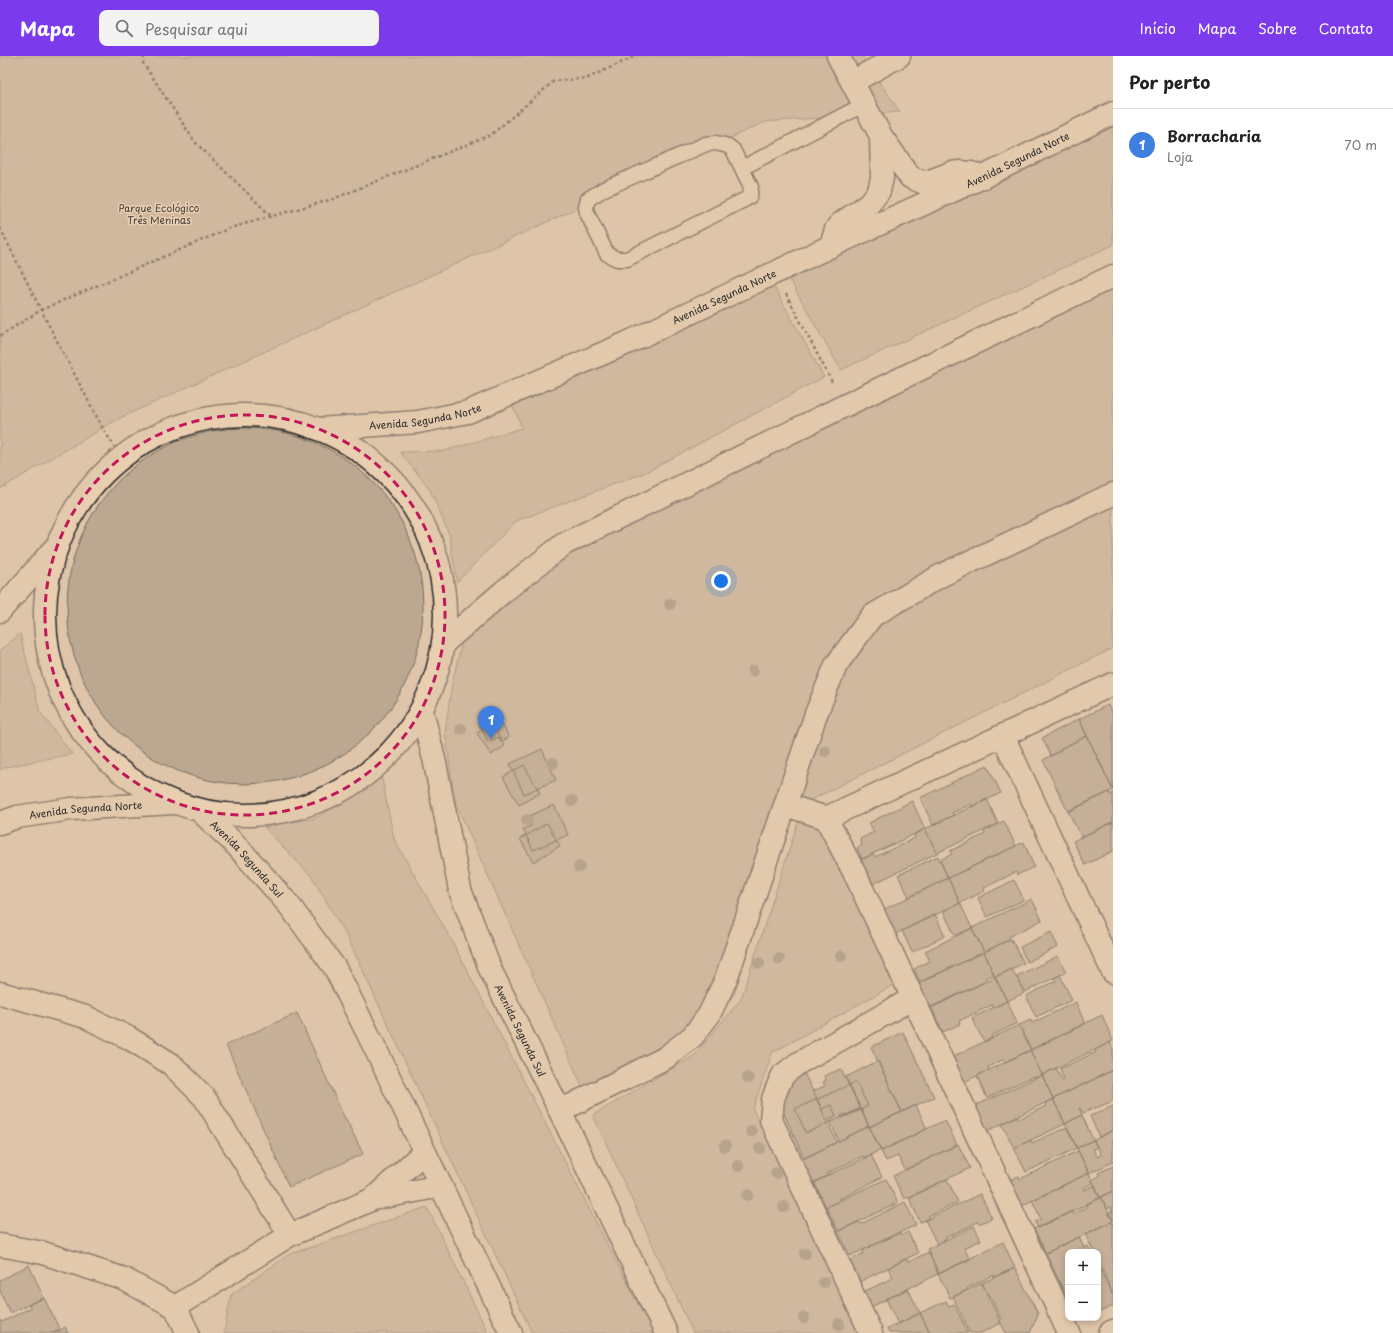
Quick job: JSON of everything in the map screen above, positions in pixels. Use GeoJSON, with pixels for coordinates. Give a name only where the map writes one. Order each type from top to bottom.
{"type":"FeatureCollection","features":[{"type":"Feature","properties":{"kind":"main road"},"geometry":{"type":"LineString","coordinates":[[838,56],[865,104],[880,136],[910,177],[922,182],[930,181],[951,173],[960,172],[983,176]]}},
{"type":"Feature","properties":{"kind":"main road"},"geometry":{"type":"LineString","coordinates":[[852,82],[890,58]]}},
{"type":"Feature","properties":{"kind":"main road","name":"Avenida Segunda Norte"},"geometry":{"type":"LineString","coordinates":[[319,429],[418,422],[468,412],[627,343],[983,176],[1113,113]]}},
{"type":"Feature","properties":{"kind":"main road"},"geometry":{"type":"LineString","coordinates":[[832,246],[836,229],[840,224],[869,204],[879,191],[882,178],[880,136]]}},
{"type":"Feature","properties":{"kind":"main road"},"geometry":{"type":"LineString","coordinates":[[445,642],[504,591],[564,544],[1113,276]]}},
{"type":"Feature","properties":{"kind":"main road"},"geometry":{"type":"LineString","coordinates":[[0,611],[54,548],[71,514],[94,483],[121,457],[157,435],[196,421],[237,415],[279,418],[319,429],[353,446],[383,470],[409,498],[428,531],[441,566],[446,604],[445,642],[437,677],[422,711],[398,747],[366,776],[328,798],[287,812],[243,816],[200,811],[173,803],[127,778],[89,743],[62,699],[46,650],[44,599],[54,548]]}},
{"type":"Feature","properties":{"kind":"main road"},"geometry":{"type":"LineString","coordinates":[[560,1111],[665,1058],[694,1036],[709,1015],[726,979],[816,714],[836,665],[872,616],[940,576],[1113,494]]}},
{"type":"Feature","properties":{"kind":"main road"},"geometry":{"type":"LineString","coordinates":[[786,805],[826,818],[1113,684]]}},
{"type":"Feature","properties":{"kind":"main road","name":"Avenida Segunda Sul"},"geometry":{"type":"LineString","coordinates":[[422,711],[435,763],[460,890],[490,969],[560,1111],[666,1333]]}},
{"type":"Feature","properties":{"kind":"main road"},"geometry":{"type":"LineString","coordinates":[[1003,736],[1113,972]]}},
{"type":"Feature","properties":{"kind":"main road","name":"Avenida Segunda Norte"},"geometry":{"type":"LineString","coordinates":[[0,823],[17,816],[71,809],[173,803]]}},
{"type":"Feature","properties":{"kind":"main road","name":"Avenida Segunda Sul"},"geometry":{"type":"LineString","coordinates":[[200,811],[237,846],[289,905],[335,968],[380,1058],[511,1333]]}},
{"type":"Feature","properties":{"kind":"main road"},"geometry":{"type":"LineString","coordinates":[[826,818],[856,876],[1069,1333]]}},
{"type":"Feature","properties":{"kind":"main road"},"geometry":{"type":"LineString","coordinates":[[0,993],[86,1017],[129,1038],[171,1064],[204,1097],[290,1235]]}},
{"type":"Feature","properties":{"kind":"main road"},"geometry":{"type":"LineString","coordinates":[[871,1333],[771,1120],[773,1099],[783,1075],[797,1064],[913,998]]}},
{"type":"Feature","properties":{"kind":"main road"},"geometry":{"type":"LineString","coordinates":[[373,1199],[424,1152]]}},
{"type":"Feature","properties":{"kind":"main road"},"geometry":{"type":"LineString","coordinates":[[176,1308],[290,1235],[373,1199],[441,1186]]}},
{"type":"Feature","properties":{"kind":"main road"},"geometry":{"type":"LineString","coordinates":[[0,1245],[43,1253],[124,1279],[176,1308],[188,1333]]}},
{"type":"Feature","properties":{"kind":"lane"},"geometry":{"type":"LineString","coordinates":[[742,168],[865,104]]}},
{"type":"Feature","properties":{"kind":"lane"},"geometry":{"type":"LineString","coordinates":[[716,143],[728,146],[732,150],[742,168],[751,187],[750,196],[626,259],[617,259],[607,254],[587,213],[586,208],[588,199],[604,189],[706,144],[716,143]]}},
{"type":"Feature","properties":{"kind":"path"},"geometry":{"type":"LineString","coordinates":[[144,56],[144,63],[195,142],[271,216]]}},
{"type":"Feature","properties":{"kind":"path"},"geometry":{"type":"LineString","coordinates":[[0,336],[41,310],[230,228],[334,199],[491,135],[554,81],[588,78],[636,56]]}},
{"type":"Feature","properties":{"kind":"path"},"geometry":{"type":"LineString","coordinates":[[0,228],[102,427],[121,457]]}},
{"type":"Feature","properties":{"kind":"path"},"geometry":{"type":"LineString","coordinates":[[775,273],[844,406]]}},
{"type":"Feature","properties":{"kind":"highlighted area"},"geometry":{"type":"Polygon","coordinates":[[[237,415],[279,418],[319,429],[353,446],[383,469],[409,498],[428,531],[441,567],[447,604],[445,642],[437,677],[422,711],[397,747],[365,776],[328,798],[287,812],[243,816],[200,811],[173,803],[127,778],[89,743],[62,699],[46,650],[44,599],[55,548],[71,514],[94,483],[121,457],[157,435],[196,421],[237,415]]]}},
{"type":"Feature","properties":{"kind":"green space","name":"Parque Ecológico Três Meninas"},"geometry":{"type":"Polygon","coordinates":[[[0,56],[862,56],[900,112],[765,122],[118,419],[0,489],[0,56]]]}},
{"type":"Feature","properties":{"kind":"green space"},"geometry":{"type":"Polygon","coordinates":[[[1113,118],[1113,245],[841,370],[789,279],[1113,118]]]}},
{"type":"Feature","properties":{"kind":"green space"},"geometry":{"type":"Polygon","coordinates":[[[1113,277],[1113,648],[791,810],[734,995],[688,1049],[592,1108],[455,802],[445,732],[452,683],[463,638],[573,537],[1113,277]]]}},
{"type":"Feature","properties":{"kind":"green space"},"geometry":{"type":"Polygon","coordinates":[[[773,285],[824,377],[644,473],[516,521],[457,582],[449,534],[430,490],[400,452],[444,451],[522,428],[513,406],[773,285]]]}},
{"type":"Feature","properties":{"kind":"green space"},"geometry":{"type":"Polygon","coordinates":[[[245,428],[280,432],[313,442],[344,458],[371,480],[393,507],[409,538],[419,571],[423,606],[419,641],[409,674],[393,705],[371,732],[344,754],[313,770],[280,780],[245,784],[210,780],[177,770],[146,754],[119,732],[97,705],[81,674],[71,641],[67,606],[71,571],[81,538],[97,507],[119,480],[146,458],[177,442],[210,432],[245,428]]]}},
{"type":"Feature","properties":{"kind":"green space"},"geometry":{"type":"Polygon","coordinates":[[[20,634],[40,712],[72,754],[6,767],[0,770],[0,650],[20,634]]]}},
{"type":"Feature","properties":{"kind":"green space"},"geometry":{"type":"Polygon","coordinates":[[[381,774],[394,839],[453,943],[653,1333],[532,1333],[348,939],[312,877],[264,827],[315,818],[346,801],[381,774]]]}},
{"type":"Feature","properties":{"kind":"green space"},"geometry":{"type":"Polygon","coordinates":[[[798,822],[834,826],[902,980],[772,1053],[753,1109],[860,1333],[693,1333],[593,1115],[695,1055],[741,999],[798,822]]]}},
{"type":"Feature","properties":{"kind":"green space"},"geometry":{"type":"Polygon","coordinates":[[[427,1207],[488,1333],[224,1333],[231,1295],[288,1255],[427,1207]]]}},
{"type":"Feature","properties":{"kind":"building"},"geometry":{"type":"Polygon","coordinates":[[[1108,705],[1113,717],[1113,790],[1079,719],[1108,705]]]}},
{"type":"Feature","properties":{"kind":"building"},"geometry":{"type":"Polygon","coordinates":[[[497,715],[509,737],[501,742],[498,737],[488,742],[479,724],[497,715]]]}},
{"type":"Feature","properties":{"kind":"building"},"geometry":{"type":"Polygon","coordinates":[[[1079,719],[1087,736],[1060,749],[1061,750],[1051,756],[1042,738],[1079,719]]]}},
{"type":"Feature","properties":{"kind":"building"},"geometry":{"type":"Polygon","coordinates":[[[491,724],[505,746],[491,755],[477,733],[491,724]]]}},
{"type":"Feature","properties":{"kind":"building"},"geometry":{"type":"Polygon","coordinates":[[[1087,736],[1113,790],[1068,812],[1043,760],[1061,750],[1060,749],[1087,736]]]}},
{"type":"Feature","properties":{"kind":"building"},"geometry":{"type":"Polygon","coordinates":[[[542,749],[556,780],[524,794],[510,764],[542,749]]]}},
{"type":"Feature","properties":{"kind":"building"},"geometry":{"type":"Polygon","coordinates":[[[524,765],[540,793],[519,805],[503,777],[524,765]]]}},
{"type":"Feature","properties":{"kind":"building"},"geometry":{"type":"Polygon","coordinates":[[[987,765],[1001,793],[972,807],[971,804],[952,813],[954,815],[933,825],[920,798],[987,765]]]}},
{"type":"Feature","properties":{"kind":"building"},"geometry":{"type":"Polygon","coordinates":[[[1109,792],[1110,795],[1113,793],[1113,822],[1081,837],[1068,811],[1109,792]]]}},
{"type":"Feature","properties":{"kind":"building"},"geometry":{"type":"Polygon","coordinates":[[[987,799],[998,824],[937,853],[925,829],[987,799]]]}},
{"type":"Feature","properties":{"kind":"building"},"geometry":{"type":"Polygon","coordinates":[[[912,801],[925,829],[862,859],[857,848],[862,845],[860,839],[874,832],[869,823],[912,801]]]}},
{"type":"Feature","properties":{"kind":"building"},"geometry":{"type":"Polygon","coordinates":[[[554,805],[568,835],[533,850],[523,829],[531,826],[527,817],[554,805]]]}},
{"type":"Feature","properties":{"kind":"building"},"geometry":{"type":"Polygon","coordinates":[[[1004,821],[1016,846],[948,878],[940,860],[952,854],[950,851],[985,834],[984,831],[1004,821]]]}},
{"type":"Feature","properties":{"kind":"building"},"geometry":{"type":"Polygon","coordinates":[[[1113,822],[1113,851],[1085,865],[1073,841],[1113,822]]]}},
{"type":"Feature","properties":{"kind":"building"},"geometry":{"type":"Polygon","coordinates":[[[547,823],[560,846],[533,862],[520,839],[547,823]]]}},
{"type":"Feature","properties":{"kind":"building"},"geometry":{"type":"Polygon","coordinates":[[[925,829],[937,853],[873,884],[861,860],[873,854],[875,857],[915,838],[914,835],[925,829]]]}},
{"type":"Feature","properties":{"kind":"building"},"geometry":{"type":"Polygon","coordinates":[[[1024,842],[1034,867],[1017,875],[1016,872],[984,888],[985,891],[960,903],[948,878],[1024,842]]]}},
{"type":"Feature","properties":{"kind":"building"},"geometry":{"type":"Polygon","coordinates":[[[938,856],[948,878],[909,897],[898,875],[938,856]]]}},
{"type":"Feature","properties":{"kind":"building"},"geometry":{"type":"Polygon","coordinates":[[[948,878],[960,903],[893,935],[881,911],[948,878]]]}},
{"type":"Feature","properties":{"kind":"building"},"geometry":{"type":"Polygon","coordinates":[[[1014,880],[1024,900],[987,917],[978,898],[1014,880]]]}},
{"type":"Feature","properties":{"kind":"building"},"geometry":{"type":"Polygon","coordinates":[[[1032,899],[1042,920],[984,952],[972,928],[1032,899]]]}},
{"type":"Feature","properties":{"kind":"building"},"geometry":{"type":"Polygon","coordinates":[[[960,903],[972,928],[955,936],[943,911],[960,903]]]}},
{"type":"Feature","properties":{"kind":"building"},"geometry":{"type":"Polygon","coordinates":[[[935,914],[945,936],[912,952],[902,931],[935,914]]]}},
{"type":"Feature","properties":{"kind":"building"},"geometry":{"type":"Polygon","coordinates":[[[972,928],[984,952],[920,982],[914,969],[930,961],[925,951],[972,928]]]}},
{"type":"Feature","properties":{"kind":"building"},"geometry":{"type":"Polygon","coordinates":[[[1051,932],[1058,947],[1027,962],[1020,947],[1051,932]]]}},
{"type":"Feature","properties":{"kind":"building"},"geometry":{"type":"Polygon","coordinates":[[[1011,939],[1024,963],[995,977],[984,952],[1011,939]]]}},
{"type":"Feature","properties":{"kind":"building"},"geometry":{"type":"Polygon","coordinates":[[[984,952],[994,975],[985,978],[987,981],[931,1008],[919,983],[984,952]]]}},
{"type":"Feature","properties":{"kind":"building"},"geometry":{"type":"Polygon","coordinates":[[[1058,956],[1066,972],[1025,992],[1017,976],[1058,956]]]}},
{"type":"Feature","properties":{"kind":"building"},"geometry":{"type":"Polygon","coordinates":[[[1012,969],[1024,993],[1007,1001],[995,977],[1012,969]]]}},
{"type":"Feature","properties":{"kind":"building"},"geometry":{"type":"Polygon","coordinates":[[[1060,975],[1072,1000],[1036,1017],[1026,996],[1056,981],[1054,978],[1060,975]]]}},
{"type":"Feature","properties":{"kind":"building"},"geometry":{"type":"Polygon","coordinates":[[[995,977],[1007,1001],[993,1008],[992,1005],[959,1021],[960,1024],[943,1032],[931,1007],[995,977]]]}},
{"type":"Feature","properties":{"kind":"building"},"geometry":{"type":"Polygon","coordinates":[[[1007,1001],[1017,1023],[991,1036],[992,1039],[984,1042],[972,1018],[1007,1001]]]}},
{"type":"Feature","properties":{"kind":"building"},"geometry":{"type":"Polygon","coordinates":[[[1076,1002],[1085,1024],[1031,1050],[1019,1025],[1031,1020],[1032,1023],[1076,1002]]]}},
{"type":"Feature","properties":{"kind":"building"},"geometry":{"type":"Polygon","coordinates":[[[297,1013],[345,1119],[363,1154],[289,1187],[226,1045],[297,1013]]]}},
{"type":"Feature","properties":{"kind":"building"},"geometry":{"type":"Polygon","coordinates":[[[1102,1015],[1113,1041],[1042,1075],[1030,1050],[1102,1015]]]}},
{"type":"Feature","properties":{"kind":"building"},"geometry":{"type":"Polygon","coordinates":[[[1019,1025],[1031,1050],[1005,1062],[1004,1059],[988,1067],[989,1070],[964,1082],[952,1057],[1019,1025]]]}},
{"type":"Feature","properties":{"kind":"building"},"geometry":{"type":"Polygon","coordinates":[[[903,1032],[934,1097],[902,1112],[871,1047],[903,1032]]]}},
{"type":"Feature","properties":{"kind":"building"},"geometry":{"type":"Polygon","coordinates":[[[1110,1042],[1113,1049],[1113,1070],[1053,1099],[1042,1075],[1056,1068],[1062,1080],[1064,1079],[1060,1069],[1096,1052],[1095,1050],[1110,1042]]]}},
{"type":"Feature","properties":{"kind":"building"},"geometry":{"type":"Polygon","coordinates":[[[1030,1050],[1042,1075],[1035,1078],[1034,1076],[987,1098],[977,1076],[1030,1050]]]}},
{"type":"Feature","properties":{"kind":"building"},"geometry":{"type":"Polygon","coordinates":[[[878,1061],[902,1112],[869,1127],[846,1077],[878,1061]]]}},
{"type":"Feature","properties":{"kind":"building"},"geometry":{"type":"Polygon","coordinates":[[[841,1069],[860,1108],[841,1116],[842,1118],[861,1110],[869,1126],[839,1141],[829,1119],[836,1116],[831,1105],[822,1109],[813,1091],[825,1086],[823,1082],[826,1081],[824,1076],[841,1069]]]}},
{"type":"Feature","properties":{"kind":"building"},"geometry":{"type":"Polygon","coordinates":[[[1113,1070],[1113,1101],[1083,1113],[1079,1108],[1082,1115],[1065,1124],[1053,1099],[1113,1070]]]}},
{"type":"Feature","properties":{"kind":"building"},"geometry":{"type":"Polygon","coordinates":[[[804,1073],[837,1142],[804,1158],[784,1114],[778,1113],[791,1084],[804,1073]]]}},
{"type":"Feature","properties":{"kind":"building"},"geometry":{"type":"Polygon","coordinates":[[[1042,1075],[1053,1099],[987,1131],[974,1106],[1042,1075]]]}},
{"type":"Feature","properties":{"kind":"building"},"geometry":{"type":"Polygon","coordinates":[[[856,1082],[868,1106],[806,1133],[795,1109],[856,1082]]]}},
{"type":"Feature","properties":{"kind":"building"},"geometry":{"type":"Polygon","coordinates":[[[1053,1099],[1065,1124],[1014,1148],[1002,1124],[1017,1116],[1019,1119],[1046,1106],[1045,1103],[1053,1099]]]}},
{"type":"Feature","properties":{"kind":"building"},"geometry":{"type":"Polygon","coordinates":[[[916,1105],[927,1129],[881,1151],[869,1127],[916,1105]]]}},
{"type":"Feature","properties":{"kind":"building"},"geometry":{"type":"Polygon","coordinates":[[[1113,1106],[1113,1130],[1099,1137],[1090,1116],[1113,1106]]]}},
{"type":"Feature","properties":{"kind":"building"},"geometry":{"type":"Polygon","coordinates":[[[1082,1115],[1093,1140],[1077,1148],[1065,1124],[1082,1115]]]}},
{"type":"Feature","properties":{"kind":"building"},"geometry":{"type":"Polygon","coordinates":[[[945,1120],[957,1145],[905,1170],[898,1156],[886,1161],[881,1151],[945,1120]]]}},
{"type":"Feature","properties":{"kind":"building"},"geometry":{"type":"Polygon","coordinates":[[[869,1126],[881,1150],[863,1158],[863,1156],[826,1174],[827,1176],[812,1184],[801,1160],[869,1126]]]}},
{"type":"Feature","properties":{"kind":"building"},"geometry":{"type":"Polygon","coordinates":[[[1067,1127],[1077,1148],[1026,1172],[1014,1148],[1031,1140],[1032,1143],[1067,1127]]]}},
{"type":"Feature","properties":{"kind":"building"},"geometry":{"type":"Polygon","coordinates":[[[1113,1130],[1113,1162],[1089,1173],[1077,1148],[1093,1140],[1097,1147],[1093,1149],[1097,1157],[1101,1155],[1094,1140],[1113,1130]]]}},
{"type":"Feature","properties":{"kind":"building"},"geometry":{"type":"Polygon","coordinates":[[[958,1144],[970,1168],[904,1199],[893,1176],[958,1144]]]}},
{"type":"Feature","properties":{"kind":"building"},"geometry":{"type":"Polygon","coordinates":[[[1078,1151],[1089,1173],[1021,1206],[1009,1180],[1019,1176],[1020,1179],[1078,1151]]]}},
{"type":"Feature","properties":{"kind":"building"},"geometry":{"type":"Polygon","coordinates":[[[871,1155],[882,1177],[842,1198],[838,1198],[839,1201],[826,1207],[814,1182],[871,1155]]]}},
{"type":"Feature","properties":{"kind":"building"},"geometry":{"type":"Polygon","coordinates":[[[1113,1166],[1113,1191],[1100,1198],[1092,1180],[1100,1176],[1098,1173],[1113,1166]]]}},
{"type":"Feature","properties":{"kind":"building"},"geometry":{"type":"Polygon","coordinates":[[[1089,1173],[1093,1183],[1084,1188],[1085,1190],[1095,1185],[1100,1198],[1038,1228],[1035,1222],[1041,1219],[1032,1200],[1089,1173]]]}},
{"type":"Feature","properties":{"kind":"building"},"geometry":{"type":"Polygon","coordinates":[[[886,1179],[898,1203],[838,1231],[826,1207],[886,1179]]]}},
{"type":"Feature","properties":{"kind":"building"},"geometry":{"type":"Polygon","coordinates":[[[947,1179],[958,1202],[928,1216],[929,1219],[920,1222],[909,1198],[947,1179]]]}},
{"type":"Feature","properties":{"kind":"building"},"geometry":{"type":"Polygon","coordinates":[[[1113,1191],[1113,1211],[1110,1207],[1107,1209],[1101,1197],[1113,1191]]]}},
{"type":"Feature","properties":{"kind":"building"},"geometry":{"type":"Polygon","coordinates":[[[980,1194],[992,1218],[979,1224],[978,1222],[945,1238],[946,1240],[937,1244],[925,1220],[980,1194]]]}},
{"type":"Feature","properties":{"kind":"building"},"geometry":{"type":"Polygon","coordinates":[[[1101,1197],[1113,1221],[1046,1253],[1034,1229],[1072,1211],[1073,1214],[1087,1207],[1086,1204],[1101,1197]]]}},
{"type":"Feature","properties":{"kind":"building"},"geometry":{"type":"Polygon","coordinates":[[[905,1202],[916,1225],[850,1256],[838,1231],[859,1222],[861,1224],[905,1202]]]}},
{"type":"Feature","properties":{"kind":"building"},"geometry":{"type":"Polygon","coordinates":[[[1113,1211],[1113,1221],[1108,1213],[1113,1211]]]}},
{"type":"Feature","properties":{"kind":"building"},"geometry":{"type":"Polygon","coordinates":[[[1112,1222],[1113,1224],[1113,1296],[1101,1267],[1101,1249],[1092,1249],[1085,1234],[1112,1222]]]}},
{"type":"Feature","properties":{"kind":"building"},"geometry":{"type":"Polygon","coordinates":[[[974,1226],[981,1240],[964,1248],[970,1259],[939,1274],[927,1249],[974,1226]]]}},
{"type":"Feature","properties":{"kind":"building"},"geometry":{"type":"Polygon","coordinates":[[[900,1232],[902,1235],[908,1232],[918,1253],[859,1282],[847,1262],[864,1253],[863,1250],[900,1232]]]}},
{"type":"Feature","properties":{"kind":"building"},"geometry":{"type":"Polygon","coordinates":[[[1079,1237],[1084,1248],[1088,1246],[1090,1249],[1065,1249],[1065,1294],[1046,1253],[1079,1237]]]}},
{"type":"Feature","properties":{"kind":"building"},"geometry":{"type":"Polygon","coordinates":[[[1003,1242],[1015,1268],[994,1277],[994,1275],[967,1288],[968,1290],[950,1298],[938,1274],[1003,1242]]]}},
{"type":"Feature","properties":{"kind":"building"},"geometry":{"type":"Polygon","coordinates":[[[929,1252],[938,1274],[871,1307],[863,1292],[893,1278],[888,1268],[906,1259],[908,1262],[929,1252]]]}},
{"type":"Feature","properties":{"kind":"building"},"geometry":{"type":"Polygon","coordinates":[[[29,1265],[44,1298],[10,1313],[0,1291],[0,1280],[29,1265]]]}},
{"type":"Feature","properties":{"kind":"building"},"geometry":{"type":"Polygon","coordinates":[[[1015,1268],[1038,1314],[1030,1333],[1006,1333],[999,1320],[1001,1319],[982,1283],[1015,1268]]]}},
{"type":"Feature","properties":{"kind":"building"},"geometry":{"type":"Polygon","coordinates":[[[1101,1271],[1113,1296],[1113,1306],[1101,1312],[1101,1271]]]}},
{"type":"Feature","properties":{"kind":"building"},"geometry":{"type":"Polygon","coordinates":[[[982,1283],[1001,1323],[981,1333],[970,1333],[953,1297],[982,1283]]]}},
{"type":"Feature","properties":{"kind":"building"},"geometry":{"type":"Polygon","coordinates":[[[908,1289],[920,1313],[898,1324],[886,1299],[908,1289]]]}},
{"type":"Feature","properties":{"kind":"building"},"geometry":{"type":"Polygon","coordinates":[[[44,1298],[60,1330],[53,1333],[0,1333],[0,1319],[2,1322],[30,1308],[29,1304],[44,1298]]]}},
{"type":"Feature","properties":{"kind":"building"},"geometry":{"type":"Polygon","coordinates":[[[946,1301],[949,1306],[954,1304],[968,1333],[930,1333],[920,1313],[946,1301]]]}},
{"type":"Feature","properties":{"kind":"building"},"geometry":{"type":"Polygon","coordinates":[[[920,1313],[930,1333],[889,1333],[887,1329],[920,1313]]]}},
{"type":"Feature","properties":{"kind":"building"},"geometry":{"type":"Polygon","coordinates":[[[65,1327],[68,1333],[53,1333],[60,1330],[65,1327]]]}},
{"type":"Feature","properties":{"kind":"place","name":"Borracharia"},"geometry":{"type":"Point","coordinates":[491,739]}}]}
